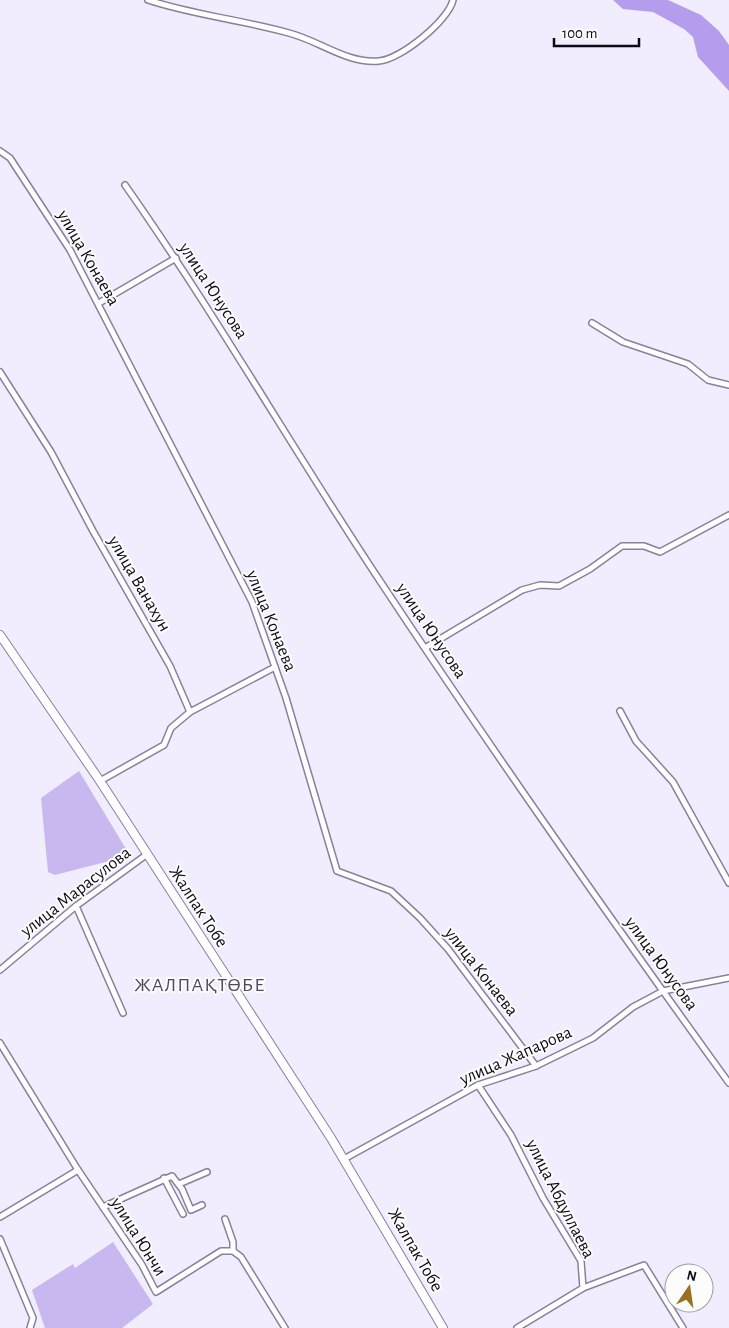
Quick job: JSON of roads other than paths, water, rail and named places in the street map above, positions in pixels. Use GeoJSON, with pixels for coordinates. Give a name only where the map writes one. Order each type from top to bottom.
{"type":"FeatureCollection","features":[{"type":"Feature","properties":{"kind":"main road","name":"Жалпак Тобе"},"geometry":{"type":"LineString","coordinates":[[0,635],[100,781],[344,1159],[443,1328]]}},
{"type":"Feature","properties":{"kind":"street"},"geometry":{"type":"LineString","coordinates":[[148,0],[290,33],[358,60],[381,61],[410,49],[442,20],[452,7],[453,0]]}},
{"type":"Feature","properties":{"kind":"street","name":"улица Конаева"},"geometry":{"type":"LineString","coordinates":[[0,151],[10,158],[70,250],[252,602],[275,667],[337,870],[391,891],[420,918],[448,949],[536,1066]]}},
{"type":"Feature","properties":{"kind":"street","name":"улица Юнусова"},"geometry":{"type":"LineString","coordinates":[[125,185],[176,258],[377,576],[425,648],[544,824],[729,1083]]}},
{"type":"Feature","properties":{"kind":"street"},"geometry":{"type":"LineString","coordinates":[[99,303],[176,258]]}},
{"type":"Feature","properties":{"kind":"street"},"geometry":{"type":"LineString","coordinates":[[592,323],[623,342],[688,364],[708,380],[729,385]]}},
{"type":"Feature","properties":{"kind":"street","name":"улица Ванахун"},"geometry":{"type":"LineString","coordinates":[[0,372],[51,452],[93,531],[170,666],[190,712]]}},
{"type":"Feature","properties":{"kind":"street"},"geometry":{"type":"LineString","coordinates":[[425,648],[522,590],[540,585],[560,586],[590,569],[622,546],[644,546],[660,552],[729,514]]}},
{"type":"Feature","properties":{"kind":"street"},"geometry":{"type":"LineString","coordinates":[[100,781],[164,745],[171,728],[190,712],[275,667]]}},
{"type":"Feature","properties":{"kind":"street"},"geometry":{"type":"LineString","coordinates":[[620,712],[636,741],[673,782],[729,884]]}},
{"type":"Feature","properties":{"kind":"street","name":"улица Марасулова"},"geometry":{"type":"LineString","coordinates":[[0,970],[76,906],[146,855]]}},
{"type":"Feature","properties":{"kind":"street"},"geometry":{"type":"LineString","coordinates":[[76,906],[122,1014]]}},
{"type":"Feature","properties":{"kind":"street","name":"улица Жапарова"},"geometry":{"type":"LineString","coordinates":[[344,1159],[478,1085],[536,1066],[592,1038],[633,1006],[663,991],[729,978]]}},
{"type":"Feature","properties":{"kind":"street","name":"улица Юнчи"},"geometry":{"type":"LineString","coordinates":[[0,1043],[78,1170],[142,1265],[156,1292],[221,1251],[233,1251]]}},
{"type":"Feature","properties":{"kind":"street","name":"улица Абдуллаева"},"geometry":{"type":"LineString","coordinates":[[478,1085],[511,1135],[543,1198],[580,1261],[583,1288],[517,1328]]}},
{"type":"Feature","properties":{"kind":"street"},"geometry":{"type":"LineString","coordinates":[[1,1214],[78,1170]]}},
{"type":"Feature","properties":{"kind":"street"},"geometry":{"type":"LineString","coordinates":[[179,1184],[207,1172]]}},
{"type":"Feature","properties":{"kind":"street"},"geometry":{"type":"LineString","coordinates":[[103,1207],[172,1176],[179,1184],[190,1210],[202,1205]]}},
{"type":"Feature","properties":{"kind":"street"},"geometry":{"type":"LineString","coordinates":[[164,1178],[182,1214]]}},
{"type":"Feature","properties":{"kind":"street"},"geometry":{"type":"LineString","coordinates":[[225,1219],[234,1242],[233,1251],[241,1257],[285,1328]]}},
{"type":"Feature","properties":{"kind":"street"},"geometry":{"type":"LineString","coordinates":[[0,1239],[32,1318],[30,1328]]}},
{"type":"Feature","properties":{"kind":"street"},"geometry":{"type":"LineString","coordinates":[[583,1288],[644,1264],[683,1328]]}},
{"type":"Feature","properties":{"kind":"district","name":"ЖАЛПАҚТӨБЕ"},"geometry":{"type":"Point","coordinates":[200,985]}}]}
